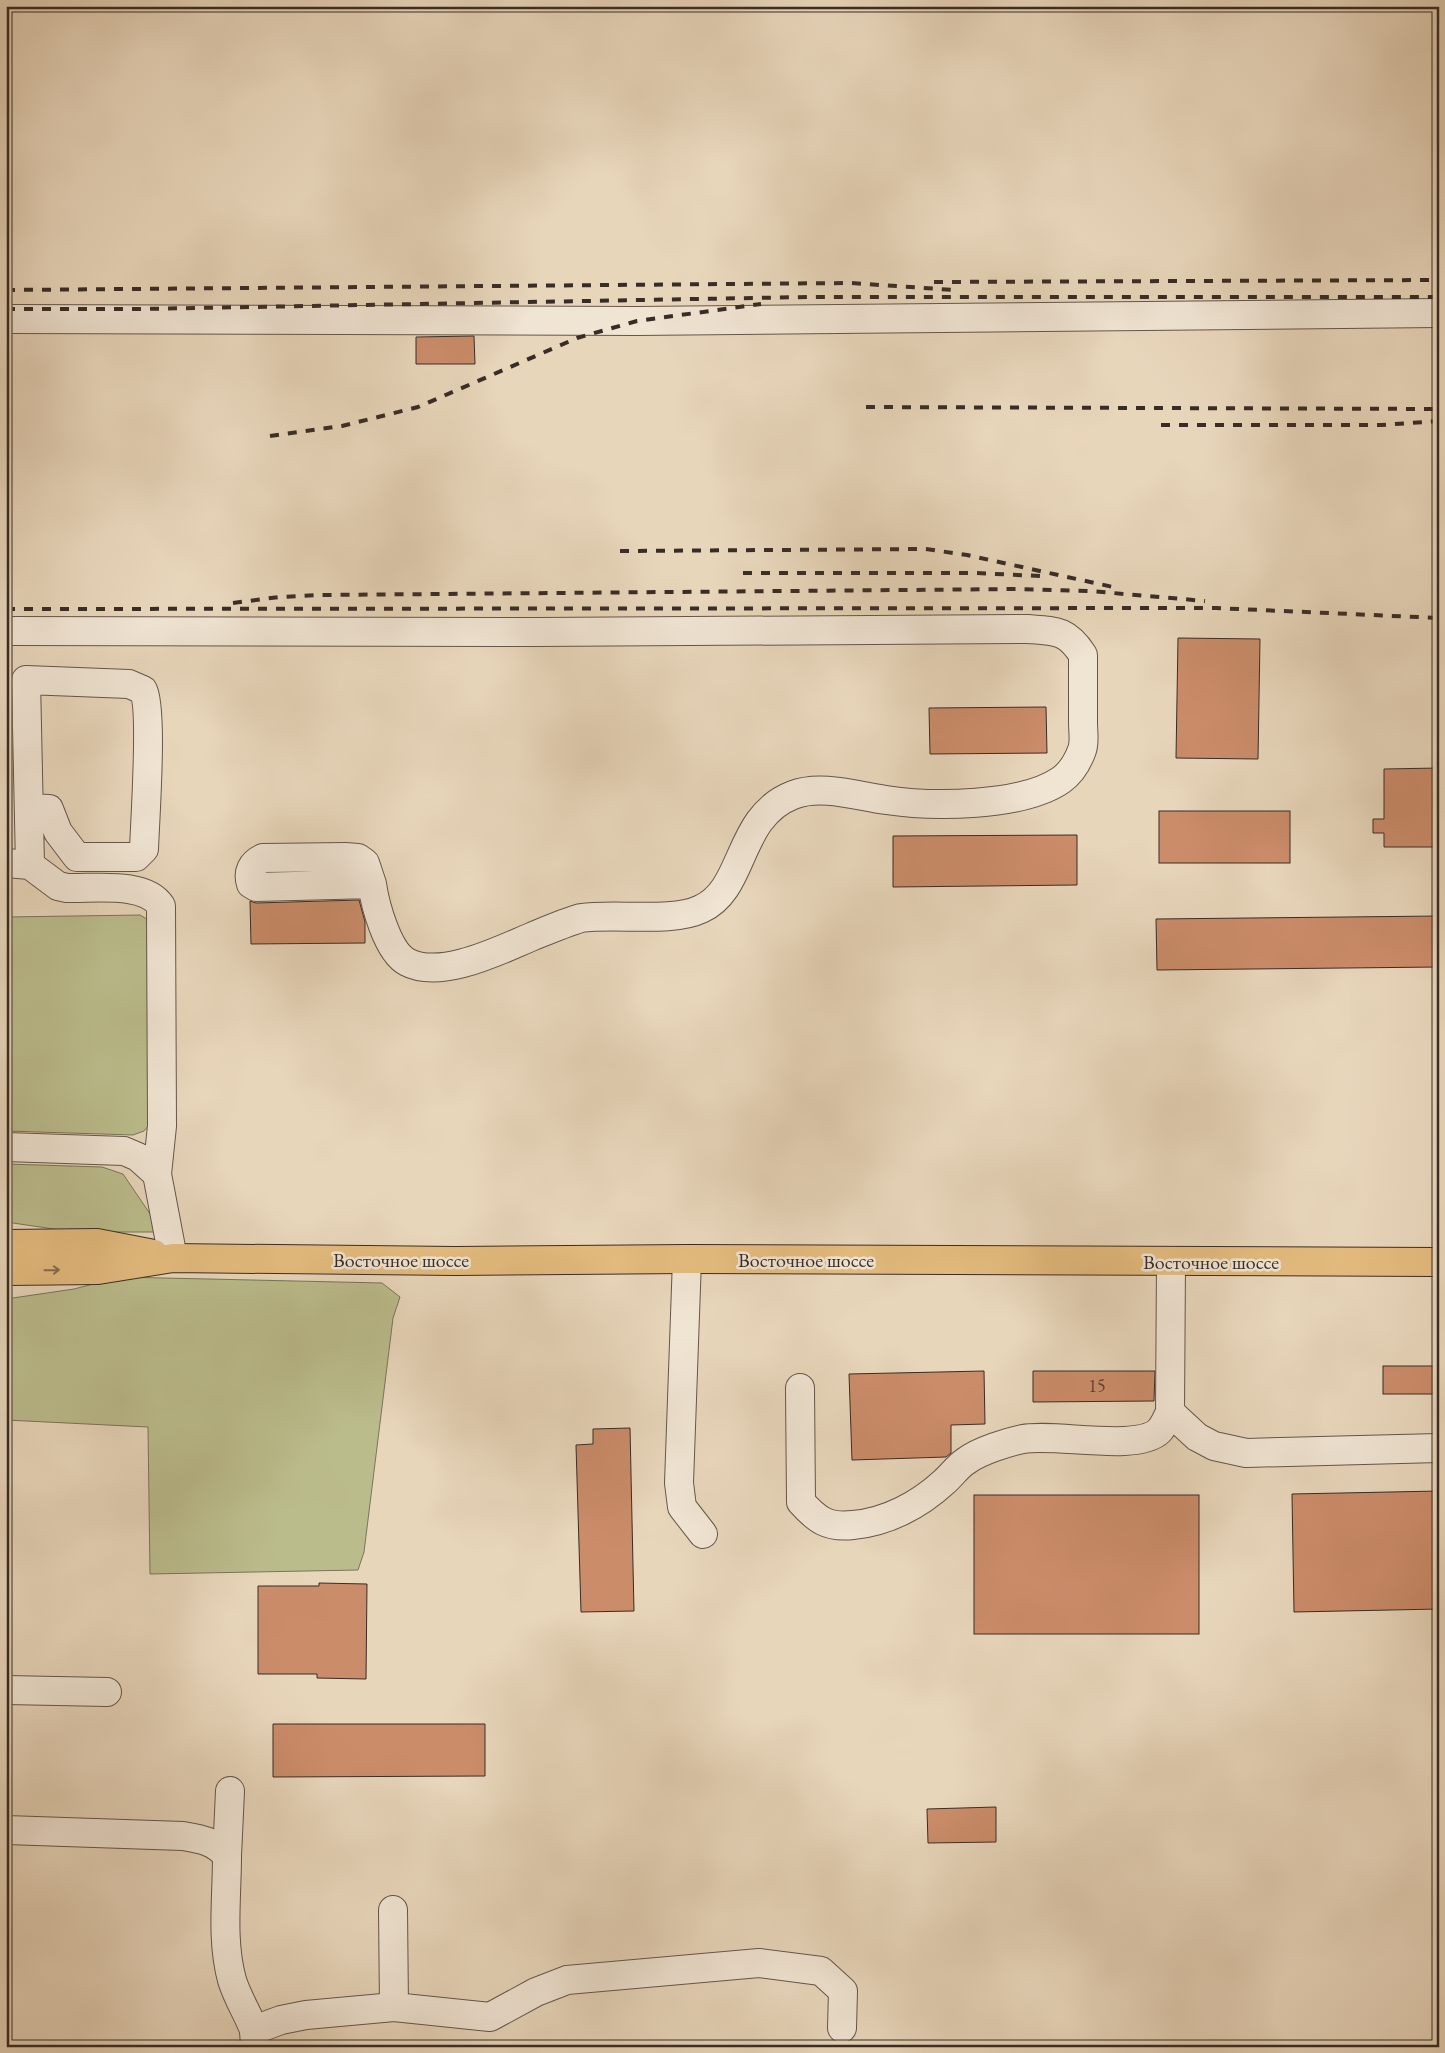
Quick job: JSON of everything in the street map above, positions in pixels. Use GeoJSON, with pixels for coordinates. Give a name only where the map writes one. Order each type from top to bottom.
{"type":"FeatureCollection","features":[{"type":"Feature","properties":{"kind":"main road","name":"Восточное шоссе"},"geometry":{"type":"LineString","coordinates":[[6,1244],[97,1243],[173,1258]]}},
{"type":"Feature","properties":{"kind":"main road","name":"Восточное шоссе"},"geometry":{"type":"LineString","coordinates":[[6,1271],[98,1270],[173,1258],[455,1261],[687,1259],[1439,1262]]}},
{"type":"Feature","properties":{"kind":"lane"},"geometry":{"type":"LineString","coordinates":[[6,319],[637,321],[1439,313]]}},
{"type":"Feature","properties":{"kind":"lane"},"geometry":{"type":"LineString","coordinates":[[6,631],[548,632],[1028,629],[1052,631],[1068,636],[1083,655],[1083,748],[1074,766],[1061,780],[1025,795],[998,800],[968,802],[932,803],[888,800],[847,793],[818,791],[794,794],[765,812],[752,832],[727,884],[715,902],[686,915],[596,916],[581,918],[464,964],[439,967],[421,966],[406,962],[394,948],[385,932],[377,910],[372,884]]}},
{"type":"Feature","properties":{"kind":"lane"},"geometry":{"type":"LineString","coordinates":[[29,808],[49,809],[58,832],[77,857],[136,856],[141,853],[144,849],[148,728],[147,700],[143,690],[129,684],[26,680],[29,808],[18,864],[58,886],[67,888],[128,889],[156,898],[161,906],[162,1126],[157,1174],[173,1258]]}},
{"type":"Feature","properties":{"kind":"lane"},"geometry":{"type":"LineString","coordinates":[[6,1147],[124,1151],[138,1156],[157,1174]]}},
{"type":"Feature","properties":{"kind":"lane"},"geometry":{"type":"LineString","coordinates":[[6,1234],[66,1244]]}},
{"type":"Feature","properties":{"kind":"lane"},"geometry":{"type":"LineString","coordinates":[[687,1259],[679,1483],[682,1507],[703,1534]]}},
{"type":"Feature","properties":{"kind":"lane"},"geometry":{"type":"LineString","coordinates":[[800,1388],[801,1502],[812,1514],[828,1525],[853,1525],[885,1519],[913,1506],[943,1483],[967,1460],[995,1448],[1031,1438],[1144,1439],[1158,1432],[1170,1412],[1172,1262]]}},
{"type":"Feature","properties":{"kind":"lane"},"geometry":{"type":"LineString","coordinates":[[1170,1412],[1205,1442],[1214,1446],[1246,1453],[1439,1448]]}},
{"type":"Feature","properties":{"kind":"lane"},"geometry":{"type":"LineString","coordinates":[[6,1690],[107,1692]]}},
{"type":"Feature","properties":{"kind":"lane"},"geometry":{"type":"LineString","coordinates":[[230,1791],[225,1940],[233,1983],[255,2039],[281,2020],[306,2015],[394,2007],[490,2017],[536,1992],[567,1980],[759,1963],[821,1971],[843,1991],[842,2028]]}},
{"type":"Feature","properties":{"kind":"lane"},"geometry":{"type":"LineString","coordinates":[[6,1830],[183,1836],[212,1843],[219,1847],[227,1856]]}},
{"type":"Feature","properties":{"kind":"lane"},"geometry":{"type":"LineString","coordinates":[[392,1910],[394,2007]]}},
{"type":"Feature","properties":{"kind":"green space"},"geometry":{"type":"Polygon","coordinates":[[[140,915],[150,921],[154,1119],[144,1131],[133,1135],[6,1131],[6,917],[140,915]]]}},
{"type":"Feature","properties":{"kind":"green space"},"geometry":{"type":"Polygon","coordinates":[[[6,1164],[102,1167],[123,1174],[159,1227],[160,1232],[74,1232],[6,1222],[6,1164]]]}},
{"type":"Feature","properties":{"kind":"green space"},"geometry":{"type":"Polygon","coordinates":[[[120,1277],[382,1283],[400,1297],[393,1318],[364,1552],[358,1570],[150,1574],[148,1427],[6,1420],[6,1299],[74,1289],[120,1277]]]}},
{"type":"Feature","properties":{"kind":"building"},"geometry":{"type":"Polygon","coordinates":[[[474,336],[475,364],[416,364],[416,337],[474,336]]]}},
{"type":"Feature","properties":{"kind":"building"},"geometry":{"type":"Polygon","coordinates":[[[1178,638],[1260,639],[1258,759],[1176,758],[1178,638]]]}},
{"type":"Feature","properties":{"kind":"building"},"geometry":{"type":"Polygon","coordinates":[[[1046,707],[1047,753],[930,754],[929,708],[1046,707]]]}},
{"type":"Feature","properties":{"kind":"building"},"geometry":{"type":"Polygon","coordinates":[[[1439,768],[1439,847],[1384,847],[1384,833],[1373,833],[1373,819],[1384,819],[1384,769],[1439,768]]]}},
{"type":"Feature","properties":{"kind":"building"},"geometry":{"type":"Polygon","coordinates":[[[1159,811],[1290,811],[1290,863],[1159,863],[1159,811]]]}},
{"type":"Feature","properties":{"kind":"building"},"geometry":{"type":"Polygon","coordinates":[[[1077,835],[1077,885],[893,887],[893,836],[1077,835]]]}},
{"type":"Feature","properties":{"kind":"building"},"geometry":{"type":"Polygon","coordinates":[[[359,900],[365,922],[365,943],[251,944],[250,901],[256,903],[359,900]]]}},
{"type":"Feature","properties":{"kind":"building"},"geometry":{"type":"Polygon","coordinates":[[[1439,916],[1439,967],[1157,970],[1156,919],[1439,916]]]}},
{"type":"Feature","properties":{"kind":"building"},"geometry":{"type":"Polygon","coordinates":[[[1383,1366],[1439,1366],[1439,1394],[1383,1394],[1383,1366]]]}},
{"type":"Feature","properties":{"kind":"building"},"geometry":{"type":"Polygon","coordinates":[[[984,1371],[985,1424],[951,1425],[951,1453],[946,1457],[852,1460],[849,1374],[984,1371]]]}},
{"type":"Feature","properties":{"kind":"building"},"geometry":{"type":"Polygon","coordinates":[[[1033,1371],[1155,1371],[1154,1401],[1033,1402],[1033,1371]]]}},
{"type":"Feature","properties":{"kind":"building"},"geometry":{"type":"Polygon","coordinates":[[[630,1428],[634,1611],[581,1612],[576,1445],[593,1444],[593,1429],[630,1428]]]}},
{"type":"Feature","properties":{"kind":"building"},"geometry":{"type":"Polygon","coordinates":[[[1439,1491],[1439,1609],[1294,1612],[1292,1494],[1439,1491]]]}},
{"type":"Feature","properties":{"kind":"building"},"geometry":{"type":"Polygon","coordinates":[[[974,1495],[1199,1495],[1199,1634],[974,1634],[974,1495]]]}},
{"type":"Feature","properties":{"kind":"building"},"geometry":{"type":"Polygon","coordinates":[[[319,1583],[367,1584],[366,1679],[317,1678],[317,1674],[258,1674],[258,1586],[319,1586],[319,1583]]]}},
{"type":"Feature","properties":{"kind":"building"},"geometry":{"type":"Polygon","coordinates":[[[273,1724],[485,1724],[485,1776],[273,1777],[273,1724]]]}},
{"type":"Feature","properties":{"kind":"building"},"geometry":{"type":"Polygon","coordinates":[[[996,1807],[996,1842],[928,1843],[927,1809],[996,1807]]]}},
{"type":"Feature","properties":{"kind":"railway"},"geometry":{"type":"LineString","coordinates":[[934,282],[1439,280]]}},
{"type":"Feature","properties":{"kind":"railway"},"geometry":{"type":"LineString","coordinates":[[6,290],[851,283],[954,290]]}},
{"type":"Feature","properties":{"kind":"railway"},"geometry":{"type":"LineString","coordinates":[[6,309],[140,309],[808,297],[1439,297]]}},
{"type":"Feature","properties":{"kind":"railway"},"geometry":{"type":"LineString","coordinates":[[270,436],[342,426],[418,407],[577,338],[637,321],[761,304]]}},
{"type":"Feature","properties":{"kind":"railway"},"geometry":{"type":"LineString","coordinates":[[866,407],[1439,409]]}},
{"type":"Feature","properties":{"kind":"railway"},"geometry":{"type":"LineString","coordinates":[[1161,425],[1381,425],[1439,421]]}},
{"type":"Feature","properties":{"kind":"railway"},"geometry":{"type":"LineString","coordinates":[[620,551],[926,549],[967,555],[1113,587]]}},
{"type":"Feature","properties":{"kind":"railway"},"geometry":{"type":"LineString","coordinates":[[743,573],[975,573],[1040,576]]}},
{"type":"Feature","properties":{"kind":"railway"},"geometry":{"type":"LineString","coordinates":[[233,603],[279,597],[320,595],[1020,589],[1090,591],[1205,601]]}},
{"type":"Feature","properties":{"kind":"railway"},"geometry":{"type":"LineString","coordinates":[[6,609],[1216,608],[1439,618]]}}]}
